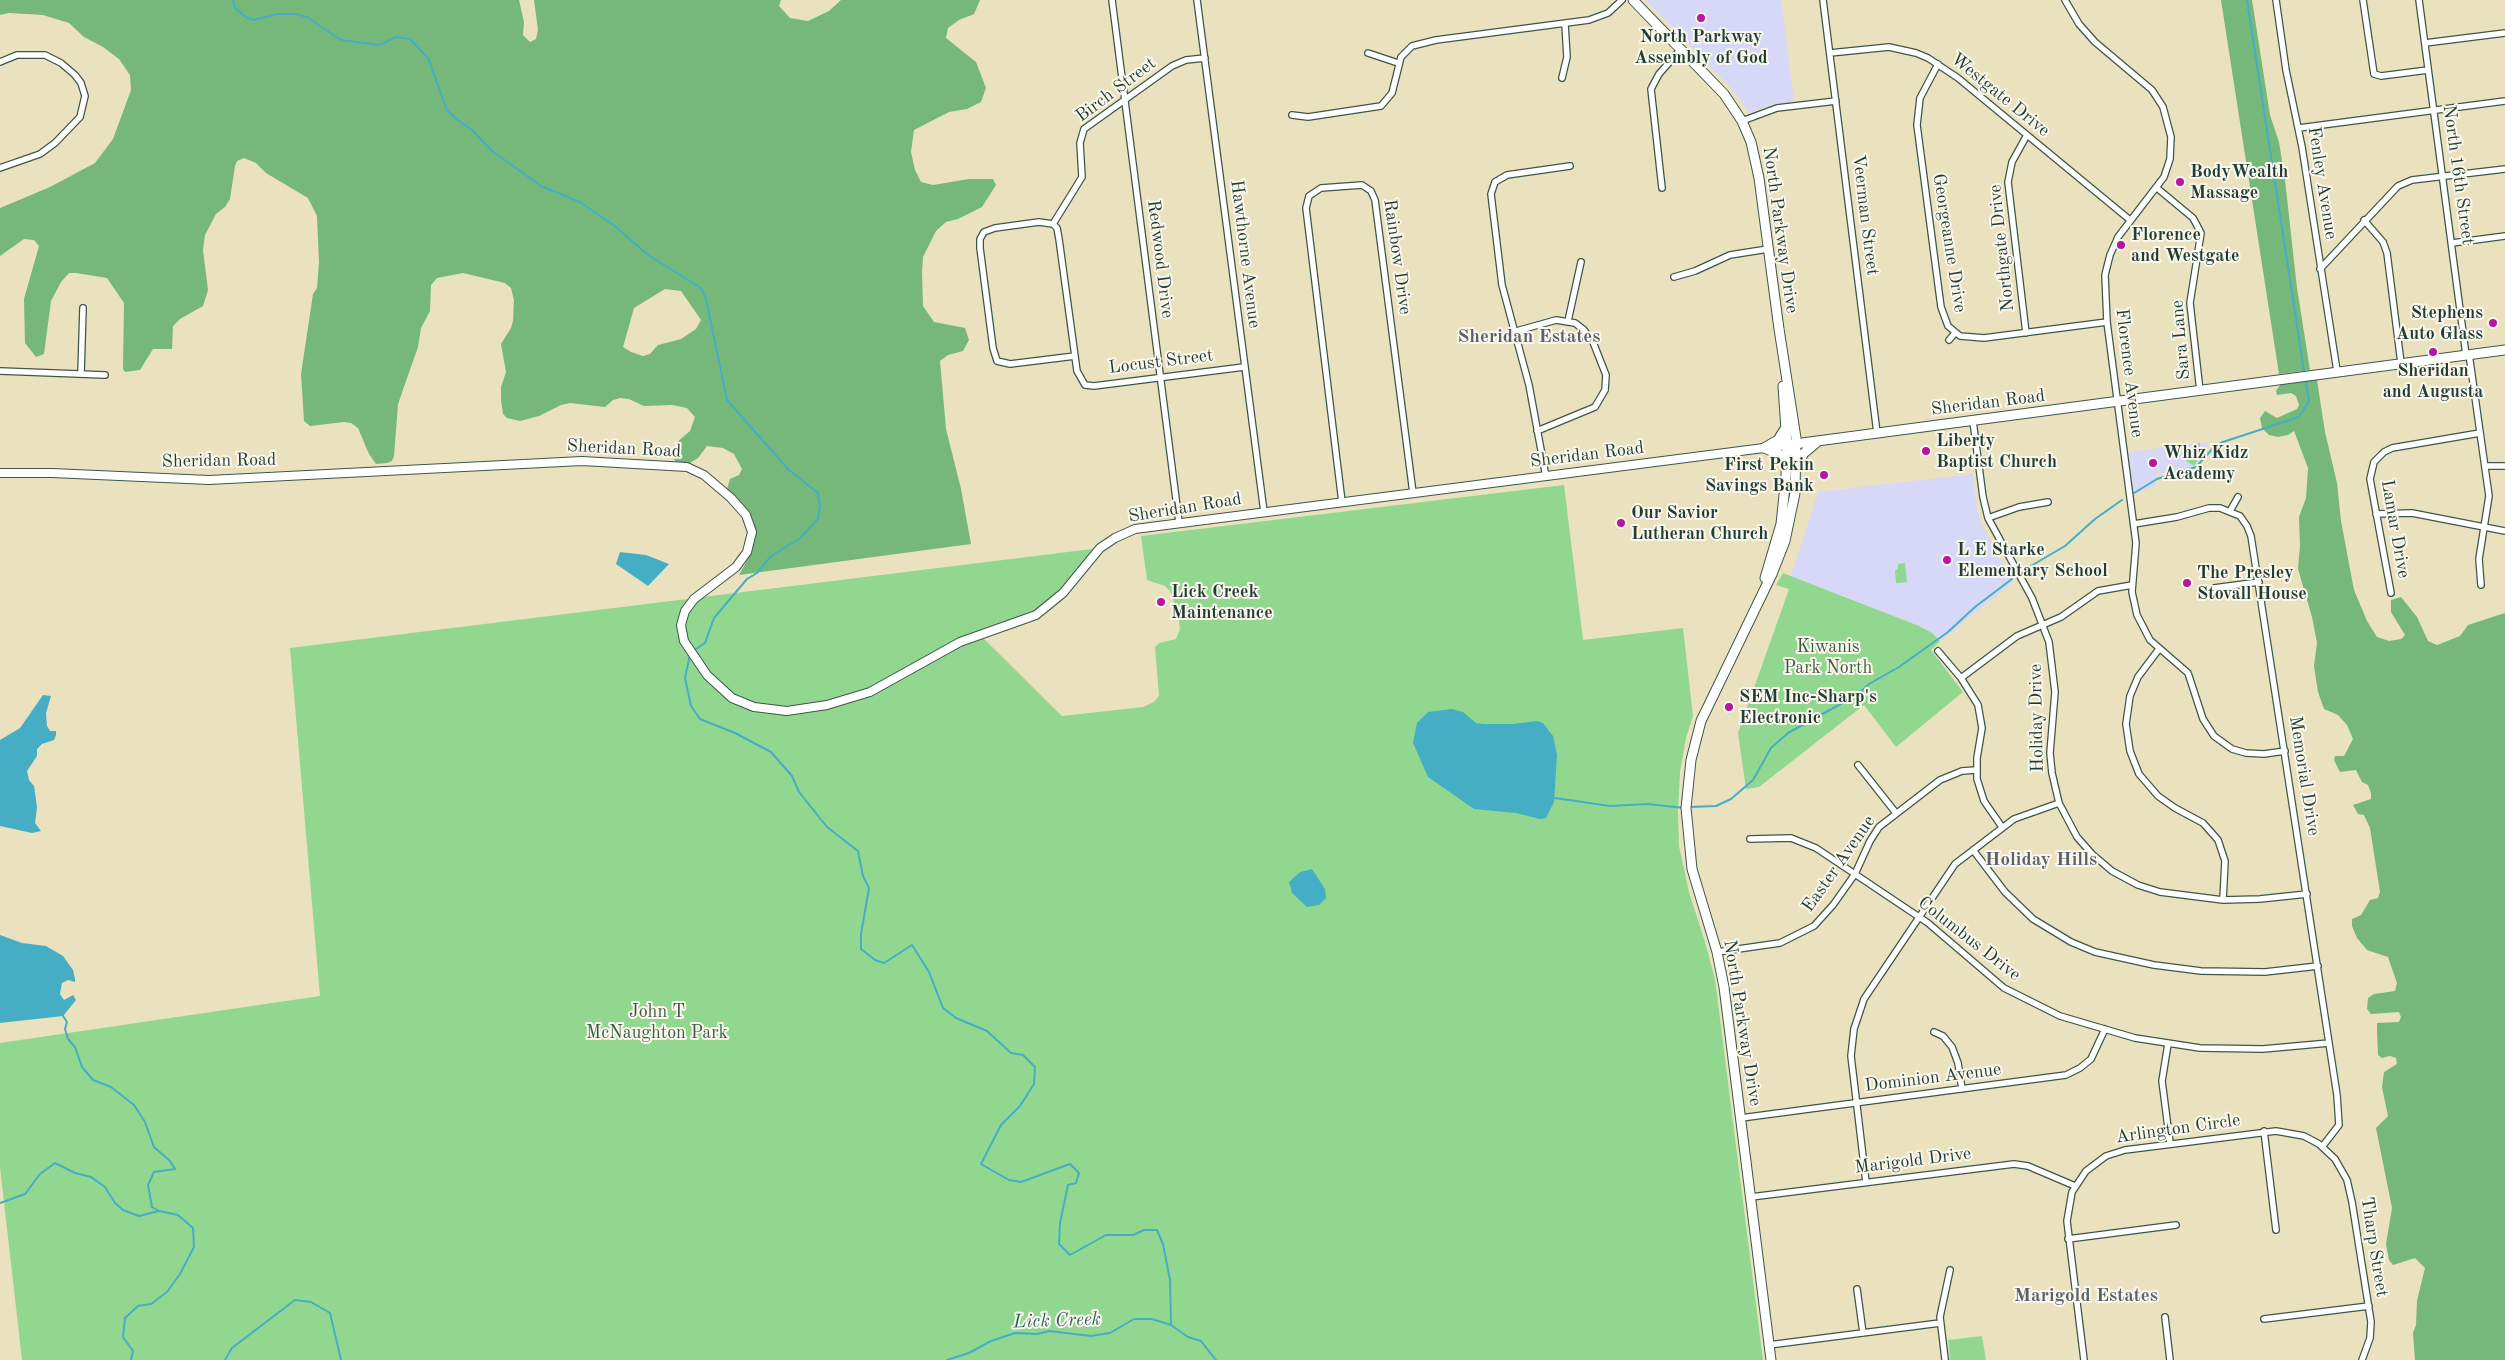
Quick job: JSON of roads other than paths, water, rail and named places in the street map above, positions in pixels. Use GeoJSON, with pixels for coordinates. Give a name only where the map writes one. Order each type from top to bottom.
{"type":"FeatureCollection","features":[{"type":"Feature","properties":{"kind":"main road","name":"North Parkway Drive"},"geometry":{"type":"LineString","coordinates":[[1633,0],[1724,94],[1742,121],[1752,142],[1757,165],[1790,425],[1792,467],[1779,531],[1751,615],[1701,721],[1691,760],[1686,806],[1692,869],[1717,952],[1724,987],[1771,1360]]}},
{"type":"Feature","properties":{"kind":"main road","name":"Sheridan Road"},"geometry":{"type":"LineString","coordinates":[[1792,445],[2505,350]]}},
{"type":"Feature","properties":{"kind":"main road"},"geometry":{"type":"LineString","coordinates":[[1790,425],[1802,434],[1818,441],[1792,467],[1779,454],[1764,448],[1778,440],[1790,425]]}},
{"type":"Feature","properties":{"kind":"street","name":"Redwood Drive"},"geometry":{"type":"LineString","coordinates":[[1112,0],[1179,522]]}},
{"type":"Feature","properties":{"kind":"street","name":"Hawthorne Avenue"},"geometry":{"type":"LineString","coordinates":[[1197,0],[1264,512]]}},
{"type":"Feature","properties":{"kind":"street"},"geometry":{"type":"LineString","coordinates":[[1292,115],[1308,117],[1381,106],[1392,93],[1398,63],[1409,48],[1421,43],[1565,24],[1603,16],[1622,0]]}},
{"type":"Feature","properties":{"kind":"street","name":"Veerman Street"},"geometry":{"type":"LineString","coordinates":[[1823,0],[1877,433]]}},
{"type":"Feature","properties":{"kind":"street","name":"Florence Avenue"},"geometry":{"type":"LineString","coordinates":[[2065,0],[2082,28],[2147,84],[2163,107],[2169,122],[2172,149],[2166,171],[2157,188],[2130,220],[2115,243],[2106,268],[2104,289],[2134,524],[2136,553],[2132,585],[2137,615],[2144,630],[2159,649],[2188,673],[2203,719],[2219,740],[2232,749],[2246,753],[2264,754],[2285,751]]}},
{"type":"Feature","properties":{"kind":"street","name":"Fenley Avenue"},"geometry":{"type":"LineString","coordinates":[[2276,0],[2287,78],[2299,128],[2337,371]]}},
{"type":"Feature","properties":{"kind":"street"},"geometry":{"type":"LineString","coordinates":[[2363,0],[2372,69],[2376,76],[2428,70]]}},
{"type":"Feature","properties":{"kind":"street","name":"North 16th Street"},"geometry":{"type":"LineString","coordinates":[[2419,0],[2442,177],[2485,466],[2489,504],[2480,559],[2481,585]]}},
{"type":"Feature","properties":{"kind":"street"},"geometry":{"type":"LineString","coordinates":[[1562,78],[1567,57],[1565,24]]}},
{"type":"Feature","properties":{"kind":"street"},"geometry":{"type":"LineString","coordinates":[[2425,43],[2505,33]]}},
{"type":"Feature","properties":{"kind":"street","name":"Westgate Drive"},"geometry":{"type":"LineString","coordinates":[[1830,52],[1890,47],[1916,53],[1938,64],[2028,135],[2130,220]]}},
{"type":"Feature","properties":{"kind":"street"},"geometry":{"type":"LineString","coordinates":[[1662,188],[1651,88],[1659,74],[1681,49]]}},
{"type":"Feature","properties":{"kind":"street"},"geometry":{"type":"LineString","coordinates":[[0,62],[13,56],[29,53],[51,58],[78,79],[83,88],[85,101],[78,121],[56,143],[35,156],[0,168]]}},
{"type":"Feature","properties":{"kind":"street"},"geometry":{"type":"LineString","coordinates":[[1368,53],[1398,63]]}},
{"type":"Feature","properties":{"kind":"street","name":"Birch Street"},"geometry":{"type":"LineString","coordinates":[[1053,224],[1082,177],[1082,131],[1177,64],[1205,58]]}},
{"type":"Feature","properties":{"kind":"street","name":"Georgeanne Drive"},"geometry":{"type":"LineString","coordinates":[[1938,64],[1920,98],[1917,125],[1944,320],[1955,333],[1974,338],[2107,322]]}},
{"type":"Feature","properties":{"kind":"street"},"geometry":{"type":"LineString","coordinates":[[1742,121],[1777,108],[1836,101]]}},
{"type":"Feature","properties":{"kind":"street"},"geometry":{"type":"LineString","coordinates":[[2299,128],[2505,101]]}},
{"type":"Feature","properties":{"kind":"street","name":"Northgate Drive"},"geometry":{"type":"LineString","coordinates":[[2026,333],[2008,182],[2012,162],[2028,135]]}},
{"type":"Feature","properties":{"kind":"street"},"geometry":{"type":"LineString","coordinates":[[1546,477],[1529,385],[1513,332],[1500,278],[1492,189],[1498,179],[1507,175],[1570,166]]}},
{"type":"Feature","properties":{"kind":"street"},"geometry":{"type":"LineString","coordinates":[[2320,268],[2398,186],[2412,180],[2505,169]]}},
{"type":"Feature","properties":{"kind":"street","name":"Rainbow Drive"},"geometry":{"type":"LineString","coordinates":[[1342,502],[1306,208],[1309,196],[1321,188],[1362,185],[1371,191],[1375,200],[1413,494]]}},
{"type":"Feature","properties":{"kind":"street","name":"Sara Lane"},"geometry":{"type":"LineString","coordinates":[[2157,188],[2193,218],[2201,233],[2190,303],[2200,390]]}},
{"type":"Feature","properties":{"kind":"street"},"geometry":{"type":"LineString","coordinates":[[2364,220],[2383,242],[2387,253],[2401,363]]}},
{"type":"Feature","properties":{"kind":"street"},"geometry":{"type":"LineString","coordinates":[[1040,222],[1053,224],[1060,239],[1075,356],[1006,364],[997,361],[994,353],[980,248],[981,236],[987,230],[1040,222]]}},
{"type":"Feature","properties":{"kind":"street"},"geometry":{"type":"LineString","coordinates":[[2452,243],[2505,236]]}},
{"type":"Feature","properties":{"kind":"street"},"geometry":{"type":"LineString","coordinates":[[1674,277],[1694,272],[1730,255],[1768,249]]}},
{"type":"Feature","properties":{"kind":"street"},"geometry":{"type":"LineString","coordinates":[[1568,321],[1581,262]]}},
{"type":"Feature","properties":{"kind":"street"},"geometry":{"type":"LineString","coordinates":[[81,374],[83,308]]}},
{"type":"Feature","properties":{"kind":"street"},"geometry":{"type":"LineString","coordinates":[[1513,332],[1547,322],[1568,321],[1584,330],[1594,342],[1606,375],[1605,390],[1600,401],[1588,411],[1537,431]]}},
{"type":"Feature","properties":{"kind":"street"},"geometry":{"type":"LineString","coordinates":[[1949,340],[1955,333]]}},
{"type":"Feature","properties":{"kind":"street","name":"Locust Street"},"geometry":{"type":"LineString","coordinates":[[1075,356],[1078,374],[1082,383],[1094,386],[1244,367]]}},
{"type":"Feature","properties":{"kind":"street"},"geometry":{"type":"LineString","coordinates":[[0,371],[105,375]]}},
{"type":"Feature","properties":{"kind":"street","name":"Holiday Drive"},"geometry":{"type":"LineString","coordinates":[[1973,421],[1983,497],[1988,518],[2032,598],[2051,651],[2055,700],[2050,760],[2053,781],[2070,826],[2086,848],[2123,878],[2160,892],[2224,900],[2260,899],[2307,894]]}},
{"type":"Feature","properties":{"kind":"street","name":"Lamar Drive"},"geometry":{"type":"LineString","coordinates":[[2391,593],[2370,473],[2374,462],[2384,452],[2398,446],[2480,433]]}},
{"type":"Feature","properties":{"kind":"street","name":"Sheridan Road"},"geometry":{"type":"LineString","coordinates":[[0,473],[52,473],[209,480],[582,461],[687,468],[704,475],[731,498],[746,515],[752,532],[747,552],[736,567],[694,599],[685,611],[681,629],[688,650],[694,660],[721,690],[738,701],[754,707],[787,710],[848,700],[884,686],[966,639],[1036,615],[1059,597],[1091,557],[1115,538],[1135,529],[1792,445]]}},
{"type":"Feature","properties":{"kind":"street"},"geometry":{"type":"LineString","coordinates":[[2485,466],[2505,466]]}},
{"type":"Feature","properties":{"kind":"street"},"geometry":{"type":"LineString","coordinates":[[2134,524],[2177,518],[2209,508],[2230,511],[2238,497]]}},
{"type":"Feature","properties":{"kind":"street"},"geometry":{"type":"LineString","coordinates":[[1988,518],[2019,507],[2048,502]]}},
{"type":"Feature","properties":{"kind":"street","name":"Memorial Drive"},"geometry":{"type":"LineString","coordinates":[[2230,511],[2244,521],[2249,530],[2259,582],[2330,1043],[2340,1121],[2335,1132],[2322,1147]]}},
{"type":"Feature","properties":{"kind":"street"},"geometry":{"type":"LineString","coordinates":[[2376,514],[2412,513],[2505,531]]}},
{"type":"Feature","properties":{"kind":"street"},"geometry":{"type":"LineString","coordinates":[[2214,588],[2259,582]]}},
{"type":"Feature","properties":{"kind":"street"},"geometry":{"type":"LineString","coordinates":[[1961,678],[2017,636],[2061,617],[2098,591],[2112,587],[2132,585]]}},
{"type":"Feature","properties":{"kind":"street"},"geometry":{"type":"LineString","coordinates":[[2159,649],[2138,677],[2130,696],[2126,724],[2130,751],[2139,774],[2158,796],[2175,808],[2203,823],[2218,840],[2225,861],[2224,900]]}},
{"type":"Feature","properties":{"kind":"street"},"geometry":{"type":"LineString","coordinates":[[1938,651],[1961,678],[1976,700],[1982,728],[1976,770],[1982,795],[2002,827]]}},
{"type":"Feature","properties":{"kind":"street"},"geometry":{"type":"LineString","coordinates":[[1858,765],[1896,813]]}},
{"type":"Feature","properties":{"kind":"street","name":"Easter Avenue"},"geometry":{"type":"LineString","coordinates":[[1717,952],[1773,944],[1804,933],[1823,918],[1855,874],[1874,834],[1896,813],[1945,777],[1976,770]]}},
{"type":"Feature","properties":{"kind":"street"},"geometry":{"type":"LineString","coordinates":[[1866,1182],[1852,1056],[1853,1035],[1859,1011],[1869,989],[1952,869],[2002,827],[2019,816],[2060,803]]}},
{"type":"Feature","properties":{"kind":"street","name":"Columbus Drive"},"geometry":{"type":"LineString","coordinates":[[1750,838],[1779,837],[1802,841],[1816,848],[1918,917],[2010,992],[2053,1013],[2104,1030],[2168,1044],[2242,1050],[2330,1043]]}},
{"type":"Feature","properties":{"kind":"street"},"geometry":{"type":"LineString","coordinates":[[1973,850],[2001,887],[2022,909],[2051,931],[2087,948],[2154,965],[2201,971],[2265,972],[2318,966]]}},
{"type":"Feature","properties":{"kind":"street","name":"Dominion Avenue"},"geometry":{"type":"LineString","coordinates":[[1741,1118],[2056,1077],[2072,1073],[2091,1059],[2104,1030]]}},
{"type":"Feature","properties":{"kind":"street"},"geometry":{"type":"LineString","coordinates":[[1934,1032],[1943,1036],[1952,1047],[1958,1063],[1962,1090]]}},
{"type":"Feature","properties":{"kind":"street"},"geometry":{"type":"LineString","coordinates":[[2168,1044],[2162,1081],[2170,1143]]}},
{"type":"Feature","properties":{"kind":"street"},"geometry":{"type":"LineString","coordinates":[[2264,1131],[2276,1230]]}},
{"type":"Feature","properties":{"kind":"street","name":"Arlington Circle"},"geometry":{"type":"LineString","coordinates":[[2084,1360],[2068,1239],[2067,1211],[2075,1186],[2090,1167],[2106,1156],[2124,1150],[2264,1131],[2293,1133],[2309,1139],[2322,1147]]}},
{"type":"Feature","properties":{"kind":"street","name":"Tharp Street"},"geometry":{"type":"LineString","coordinates":[[2322,1147],[2338,1164],[2349,1186],[2368,1306],[2370,1338],[2362,1360]]}},
{"type":"Feature","properties":{"kind":"street","name":"Marigold Drive"},"geometry":{"type":"LineString","coordinates":[[1751,1197],[2014,1164],[2028,1166],[2075,1186]]}},
{"type":"Feature","properties":{"kind":"street"},"geometry":{"type":"LineString","coordinates":[[2068,1239],[2176,1225]]}},
{"type":"Feature","properties":{"kind":"street"},"geometry":{"type":"LineString","coordinates":[[1945,1359],[1940,1323],[1950,1270]]}},
{"type":"Feature","properties":{"kind":"street"},"geometry":{"type":"LineString","coordinates":[[1857,1289],[1863,1332]]}},
{"type":"Feature","properties":{"kind":"street"},"geometry":{"type":"LineString","coordinates":[[2264,1319],[2368,1306]]}},
{"type":"Feature","properties":{"kind":"street"},"geometry":{"type":"LineString","coordinates":[[2165,1317],[2170,1360]]}},
{"type":"Feature","properties":{"kind":"street"},"geometry":{"type":"LineString","coordinates":[[1769,1344],[1940,1323]]}},
{"type":"Feature","properties":{"kind":"water"},"geometry":{"type":"Polygon","coordinates":[[[620,552],[646,555],[669,564],[648,586],[616,564],[620,552]]]}},
{"type":"Feature","properties":{"kind":"water"},"geometry":{"type":"Polygon","coordinates":[[[43,695],[51,696],[46,713],[47,726],[50,731],[56,731],[56,735],[54,740],[42,744],[37,749],[37,756],[27,771],[29,780],[34,786],[37,807],[35,823],[41,831],[32,833],[0,826],[0,740],[20,728],[43,695]]]}},
{"type":"Feature","properties":{"kind":"water"},"geometry":{"type":"Polygon","coordinates":[[[1452,709],[1463,712],[1476,723],[1513,724],[1537,721],[1543,723],[1553,736],[1557,755],[1554,802],[1546,818],[1540,819],[1516,813],[1474,809],[1428,777],[1413,743],[1417,723],[1428,712],[1452,709]]]}},
{"type":"Feature","properties":{"kind":"water"},"geometry":{"type":"Polygon","coordinates":[[[1312,869],[1325,889],[1326,898],[1319,905],[1307,907],[1292,893],[1289,882],[1300,872],[1312,869]]]}},
{"type":"Feature","properties":{"kind":"water"},"geometry":{"type":"Polygon","coordinates":[[[0,935],[22,943],[46,946],[63,956],[73,970],[75,982],[68,980],[62,983],[60,994],[64,1000],[73,995],[76,1000],[63,1016],[0,1023],[0,935]]]}},
{"type":"Feature","properties":{"kind":"waterway"},"geometry":{"type":"LineString","coordinates":[[233,0],[235,8],[247,18],[253,20],[278,14],[296,14],[307,17],[341,40],[379,45],[396,37],[410,39],[428,58],[447,110],[472,130],[492,151],[541,186],[580,202],[616,227],[648,255],[701,288],[706,299],[727,400],[788,469],[818,493],[820,506],[818,519],[799,539],[771,556],[757,573],[747,579],[714,618],[705,643],[693,651]]}},
{"type":"Feature","properties":{"kind":"waterway"},"geometry":{"type":"LineString","coordinates":[[2247,0],[2304,371]]}},
{"type":"Feature","properties":{"kind":"waterway"},"geometry":{"type":"LineString","coordinates":[[2134,493],[2157,479],[2196,467],[2215,446],[2223,442],[2299,417],[2309,401],[2306,381]]}},
{"type":"Feature","properties":{"kind":"waterway"},"geometry":{"type":"LineString","coordinates":[[2024,570],[2065,546],[2095,519],[2122,500]]}},
{"type":"Feature","properties":{"kind":"waterway"},"geometry":{"type":"LineString","coordinates":[[1689,807],[1716,806],[1731,799],[1753,780],[1771,748],[1788,733],[1857,695],[1869,684],[1899,667],[1948,632],[1975,607],[2012,579]]}},
{"type":"Feature","properties":{"kind":"waterway"},"geometry":{"type":"LineString","coordinates":[[690,655],[685,678],[691,706],[700,719],[735,733],[771,752],[792,776],[799,792],[827,827],[858,851],[863,876],[869,888],[861,934],[861,949],[875,960],[884,963],[912,945],[929,972],[943,1008],[956,1018],[987,1031],[1011,1053],[1023,1055],[1035,1067],[1034,1084],[1020,1106],[1001,1125],[981,1164],[1009,1180],[1021,1182],[1070,1164],[1079,1173],[1076,1183],[1068,1185],[1060,1223],[1059,1244],[1070,1255],[1106,1235],[1133,1235],[1144,1230],[1157,1230],[1163,1244],[1170,1280],[1171,1325]]}},
{"type":"Feature","properties":{"kind":"waterway"},"geometry":{"type":"LineString","coordinates":[[1555,798],[1610,806],[1648,804],[1684,808]]}},
{"type":"Feature","properties":{"kind":"waterway"},"geometry":{"type":"LineString","coordinates":[[63,1016],[67,1022],[65,1029],[68,1039],[75,1047],[82,1067],[93,1080],[111,1087],[134,1105],[145,1122],[154,1147],[170,1161],[175,1169],[154,1172],[148,1185],[152,1207],[159,1211]]}},
{"type":"Feature","properties":{"kind":"waterway","name":"Lick Creek"},"geometry":{"type":"LineString","coordinates":[[0,1203],[25,1194],[40,1174],[55,1163],[75,1173],[91,1177],[105,1187],[115,1203],[123,1210],[139,1216],[159,1211],[178,1215],[193,1228],[194,1247],[180,1274],[167,1292],[151,1304],[138,1306],[125,1318],[123,1337],[133,1351],[131,1360]]}},
{"type":"Feature","properties":{"kind":"waterway","name":"Lick Creek"},"geometry":{"type":"LineString","coordinates":[[225,1360],[232,1348],[295,1300],[311,1302],[330,1313],[341,1360]]}},
{"type":"Feature","properties":{"kind":"waterway","name":"Lick Creek"},"geometry":{"type":"LineString","coordinates":[[947,1360],[969,1353],[991,1341],[1015,1333],[1037,1334],[1049,1331],[1091,1336],[1110,1333],[1134,1319],[1152,1319],[1171,1325],[1188,1337],[1201,1341],[1216,1360]]}},
{"type":"Feature","properties":{"kind":"place","name":"North Parkway Assembly of God"},"geometry":{"type":"Point","coordinates":[1701,18]}},
{"type":"Feature","properties":{"kind":"place","name":"BodyWealth Massage"},"geometry":{"type":"Point","coordinates":[2180,182]}},
{"type":"Feature","properties":{"kind":"place","name":"Florence and Westgate"},"geometry":{"type":"Point","coordinates":[2121,245]}},
{"type":"Feature","properties":{"kind":"place","name":"Stephens Auto Glass"},"geometry":{"type":"Point","coordinates":[2493,323]}},
{"type":"Feature","properties":{"kind":"place","name":"Sheridan and Augusta"},"geometry":{"type":"Point","coordinates":[2433,352]}},
{"type":"Feature","properties":{"kind":"place","name":"Liberty Baptist Church"},"geometry":{"type":"Point","coordinates":[1926,451]}},
{"type":"Feature","properties":{"kind":"place","name":"Whiz Kidz Academy"},"geometry":{"type":"Point","coordinates":[2153,463]}},
{"type":"Feature","properties":{"kind":"place","name":"First Pekin Savings Bank"},"geometry":{"type":"Point","coordinates":[1824,475]}},
{"type":"Feature","properties":{"kind":"place","name":"Our Savior Lutheran Church"},"geometry":{"type":"Point","coordinates":[1621,523]}},
{"type":"Feature","properties":{"kind":"place","name":"L E Starke Elementary School"},"geometry":{"type":"Point","coordinates":[1947,560]}},
{"type":"Feature","properties":{"kind":"place","name":"The Presley Stovall House"},"geometry":{"type":"Point","coordinates":[2187,583]}},
{"type":"Feature","properties":{"kind":"place","name":"Lick Creek Maintenance"},"geometry":{"type":"Point","coordinates":[1161,602]}},
{"type":"Feature","properties":{"kind":"place","name":"SEM Inc-Sharp's Electronic"},"geometry":{"type":"Point","coordinates":[1729,707]}},
{"type":"Feature","properties":{"kind":"district","name":"Sheridan Estates"},"geometry":{"type":"Point","coordinates":[1529,337]}},
{"type":"Feature","properties":{"kind":"district","name":"Holiday Hills"},"geometry":{"type":"Point","coordinates":[2041,860]}},
{"type":"Feature","properties":{"kind":"district","name":"Marigold Estates"},"geometry":{"type":"Point","coordinates":[2086,1296]}},
{"type":"Feature","properties":{"kind":"park label","name":"Kiwanis Park North"},"geometry":{"type":"Point","coordinates":[1828,658]}},
{"type":"Feature","properties":{"kind":"park label","name":"John T McNaughton Park"},"geometry":{"type":"Point","coordinates":[657,1022]}}]}
